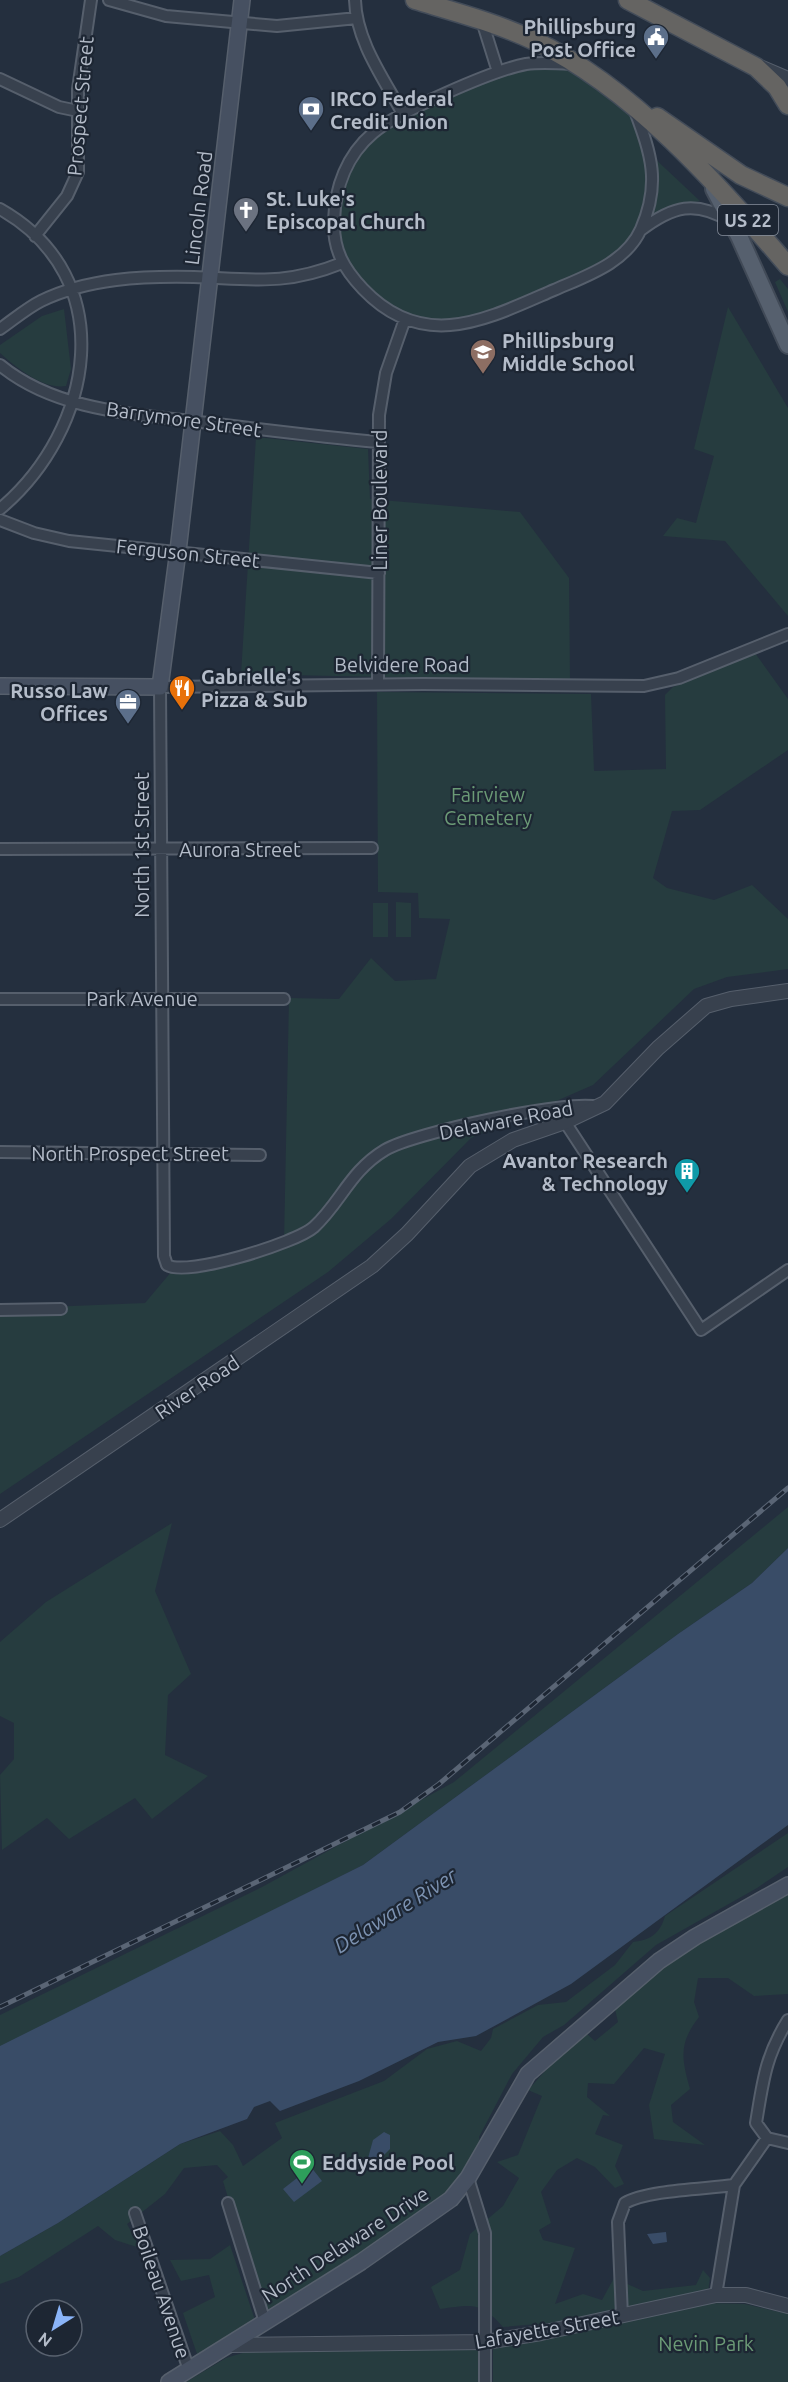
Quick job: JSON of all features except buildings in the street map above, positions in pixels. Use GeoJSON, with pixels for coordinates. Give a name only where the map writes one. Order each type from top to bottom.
{"type":"FeatureCollection","features":[{"type":"Feature","properties":{"kind":"highway","name":"US 22"},"geometry":{"type":"LineString","coordinates":[[415,0],[482,21],[534,41],[577,64],[633,106],[706,176],[788,266]]}},
{"type":"Feature","properties":{"kind":"highway"},"geometry":{"type":"LineString","coordinates":[[628,0],[750,63],[773,82],[788,105]]}},
{"type":"Feature","properties":{"kind":"highway"},"geometry":{"type":"LineString","coordinates":[[633,106],[660,118],[750,180],[788,197]]}},
{"type":"Feature","properties":{"kind":"main road","name":"Lincoln Road"},"geometry":{"type":"LineString","coordinates":[[194,421],[242,0]]}},
{"type":"Feature","properties":{"kind":"main road"},"geometry":{"type":"LineString","coordinates":[[706,176],[733,223],[788,345]]}},
{"type":"Feature","properties":{"kind":"main road","name":"North 1st Street"},"geometry":{"type":"LineString","coordinates":[[160,687],[194,421]]}},
{"type":"Feature","properties":{"kind":"main road","name":"Belvidere Road"},"geometry":{"type":"LineString","coordinates":[[0,686],[160,687]]}},
{"type":"Feature","properties":{"kind":"main road","name":"North Delaware Drive"},"geometry":{"type":"LineString","coordinates":[[169,2382],[421,2222],[451,2199],[468,2178],[518,2088],[528,2074],[544,2059],[658,1961],[695,1937],[788,1885]]}},
{"type":"Feature","properties":{"kind":"street","name":"Prospect Street"},"geometry":{"type":"LineString","coordinates":[[35,236],[67,196],[75,181],[79,157],[78,111],[81,58],[91,0]]}},
{"type":"Feature","properties":{"kind":"street"},"geometry":{"type":"LineString","coordinates":[[109,0],[166,16],[289,26],[357,18]]}},
{"type":"Feature","properties":{"kind":"street"},"geometry":{"type":"LineString","coordinates":[[355,0],[357,18],[370,55],[403,114]]}},
{"type":"Feature","properties":{"kind":"street"},"geometry":{"type":"LineString","coordinates":[[482,21],[498,72]]}},
{"type":"Feature","properties":{"kind":"street"},"geometry":{"type":"LineString","coordinates":[[577,64],[537,63],[498,72],[403,114],[382,126],[361,144],[341,178],[335,202],[334,227],[336,250],[342,263],[368,295],[405,319],[420,324],[450,327],[488,319],[608,265],[627,248],[640,230],[651,192],[652,164],[633,106]]}},
{"type":"Feature","properties":{"kind":"street"},"geometry":{"type":"LineString","coordinates":[[750,63],[788,80]]}},
{"type":"Feature","properties":{"kind":"street"},"geometry":{"type":"LineString","coordinates":[[0,79],[59,107],[78,111]]}},
{"type":"Feature","properties":{"kind":"street"},"geometry":{"type":"LineString","coordinates":[[640,230],[662,215],[684,208],[710,211],[733,223]]}},
{"type":"Feature","properties":{"kind":"street"},"geometry":{"type":"LineString","coordinates":[[0,209],[35,236],[53,257],[78,308],[83,344],[80,382],[64,426],[26,483],[0,509]]}},
{"type":"Feature","properties":{"kind":"street"},"geometry":{"type":"LineString","coordinates":[[0,329],[42,300],[71,290],[138,278],[270,281],[290,279],[342,263]]}},
{"type":"Feature","properties":{"kind":"street","name":"Liner Boulevard"},"geometry":{"type":"LineString","coordinates":[[378,684],[378,442],[386,373],[405,319]]}},
{"type":"Feature","properties":{"kind":"street","name":"Barrymore Street"},"geometry":{"type":"LineString","coordinates":[[0,365],[38,390],[74,401],[133,413],[378,442]]}},
{"type":"Feature","properties":{"kind":"street","name":"Ferguson Street"},"geometry":{"type":"LineString","coordinates":[[0,520],[69,541],[379,573]]}},
{"type":"Feature","properties":{"kind":"street","name":"Belvidere Road"},"geometry":{"type":"LineString","coordinates":[[160,687],[659,684],[788,634]]}},
{"type":"Feature","properties":{"kind":"street","name":"North 1st Street"},"geometry":{"type":"LineString","coordinates":[[160,687],[164,1256],[171,1267]]}},
{"type":"Feature","properties":{"kind":"street","name":"Aurora Street"},"geometry":{"type":"LineString","coordinates":[[0,849],[372,848]]}},
{"type":"Feature","properties":{"kind":"street","name":"River Road"},"geometry":{"type":"LineString","coordinates":[[0,1520],[340,1290],[390,1249],[455,1180],[484,1156],[513,1140],[565,1122],[612,1098],[665,1041],[706,1006],[731,999],[788,991]]}},
{"type":"Feature","properties":{"kind":"street","name":"Park Avenue"},"geometry":{"type":"LineString","coordinates":[[0,999],[284,999]]}},
{"type":"Feature","properties":{"kind":"street","name":"Delaware Road"},"geometry":{"type":"LineString","coordinates":[[171,1267],[206,1266],[303,1234],[321,1220],[361,1169],[394,1146],[495,1118],[581,1104],[598,1107]]}},
{"type":"Feature","properties":{"kind":"street"},"geometry":{"type":"LineString","coordinates":[[565,1122],[701,1330],[788,1270]]}},
{"type":"Feature","properties":{"kind":"street","name":"North Prospect Street"},"geometry":{"type":"LineString","coordinates":[[0,1152],[163,1152],[261,1155]]}},
{"type":"Feature","properties":{"kind":"street"},"geometry":{"type":"LineString","coordinates":[[0,1310],[61,1309]]}},
{"type":"Feature","properties":{"kind":"street"},"geometry":{"type":"LineString","coordinates":[[788,2020],[770,2049],[756,2123],[767,2138],[788,2143]]}},
{"type":"Feature","properties":{"kind":"street"},"geometry":{"type":"LineString","coordinates":[[716,2295],[734,2185],[767,2138]]}},
{"type":"Feature","properties":{"kind":"street"},"geometry":{"type":"LineString","coordinates":[[468,2178],[485,2233],[485,2382]]}},
{"type":"Feature","properties":{"kind":"street"},"geometry":{"type":"LineString","coordinates":[[622,2316],[618,2222],[625,2203],[632,2199],[655,2195],[734,2185]]}},
{"type":"Feature","properties":{"kind":"street"},"geometry":{"type":"LineString","coordinates":[[228,2203],[265,2322]]}},
{"type":"Feature","properties":{"kind":"street","name":"Boileau Avenue"},"geometry":{"type":"LineString","coordinates":[[135,2213],[189,2370]]}},
{"type":"Feature","properties":{"kind":"street","name":"Lafayette Street"},"geometry":{"type":"LineString","coordinates":[[230,2345],[486,2342],[716,2295],[746,2295],[788,2306]]}},
{"type":"Feature","properties":{"kind":"green space"},"geometry":{"type":"Polygon","coordinates":[[[577,64],[632,105],[650,154],[700,201],[673,207],[588,275],[450,326],[390,311],[342,263],[334,227],[350,160],[403,114],[507,69],[577,64]]]}},
{"type":"Feature","properties":{"kind":"green space"},"geometry":{"type":"Polygon","coordinates":[[[780,279],[788,289],[788,312],[775,282],[780,279]]]}},
{"type":"Feature","properties":{"kind":"green space"},"geometry":{"type":"Polygon","coordinates":[[[728,307],[788,408],[788,616],[725,541],[663,536],[677,518],[696,523],[714,456],[694,449],[728,307]]]}},
{"type":"Feature","properties":{"kind":"green space"},"geometry":{"type":"Polygon","coordinates":[[[64,309],[71,369],[66,386],[39,381],[0,353],[0,345],[42,316],[64,309]]]}},
{"type":"Feature","properties":{"kind":"green space"},"geometry":{"type":"Polygon","coordinates":[[[256,437],[368,449],[370,499],[520,512],[569,578],[570,681],[241,674],[256,437]]]}},
{"type":"Feature","properties":{"kind":"green space","name":"Fairview Cemetery"},"geometry":{"type":"Polygon","coordinates":[[[755,653],[788,699],[788,750],[700,810],[672,811],[653,878],[667,888],[714,900],[752,885],[788,919],[788,969],[727,977],[694,989],[593,1085],[471,1138],[391,1219],[328,1272],[0,1494],[0,1309],[145,1303],[172,1271],[284,1242],[289,998],[339,999],[371,958],[395,981],[436,979],[450,919],[419,918],[418,893],[378,892],[377,692],[591,694],[594,771],[666,769],[665,695],[673,687],[755,653]]]}},
{"type":"Feature","properties":{"kind":"green space"},"geometry":{"type":"Polygon","coordinates":[[[396,902],[411,903],[411,937],[396,937],[396,902]]]}},
{"type":"Feature","properties":{"kind":"green space"},"geometry":{"type":"Polygon","coordinates":[[[373,903],[388,903],[388,937],[373,937],[373,903]]]}},
{"type":"Feature","properties":{"kind":"green space"},"geometry":{"type":"Polygon","coordinates":[[[788,1507],[788,1548],[752,1583],[678,1634],[363,1865],[0,2047],[0,2015],[262,1887],[454,1782],[788,1507]]]}},
{"type":"Feature","properties":{"kind":"green space"},"geometry":{"type":"Polygon","coordinates":[[[172,1523],[155,1591],[191,1674],[168,1695],[165,1755],[208,1776],[152,1819],[135,1798],[69,1839],[47,1818],[2,1850],[0,1775],[14,1759],[14,1723],[0,1716],[0,1642],[46,1602],[172,1523]]]}},
{"type":"Feature","properties":{"kind":"green space"},"geometry":{"type":"Polygon","coordinates":[[[788,1833],[788,1867],[757,1888],[656,1945],[564,2025],[543,2037],[512,2074],[479,2137],[482,2153],[468,2178],[265,2322],[223,2181],[228,2177],[217,2165],[184,2168],[165,2194],[127,2224],[140,2248],[115,2240],[98,2226],[19,2277],[0,2284],[0,2256],[58,2223],[180,2144],[220,2131],[233,2145],[243,2166],[282,2138],[275,2123],[384,2081],[427,2049],[457,2041],[481,2051],[491,2038],[493,2029],[538,2005],[566,2002],[615,1965],[633,1942],[654,1935],[665,1916],[788,1833]]]}},
{"type":"Feature","properties":{"kind":"green space"},"geometry":{"type":"Polygon","coordinates":[[[788,1892],[788,1994],[754,1996],[728,1978],[698,1978],[694,2002],[699,2017],[688,2035],[684,2051],[690,2089],[671,2105],[673,2122],[705,2145],[654,2139],[649,2105],[665,2054],[644,2048],[614,2084],[588,2083],[587,2097],[610,2116],[603,2115],[595,2134],[623,2145],[615,2166],[624,2184],[615,2188],[595,2167],[577,2158],[557,2170],[541,2192],[551,2223],[539,2230],[543,2240],[575,2248],[555,2304],[583,2294],[602,2300],[614,2278],[643,2291],[696,2285],[703,2270],[710,2278],[708,2292],[675,2301],[561,2322],[503,2327],[488,2313],[475,2307],[460,2306],[440,2309],[431,2287],[460,2270],[470,2234],[503,2206],[519,2178],[497,2162],[518,2155],[542,2096],[528,2090],[555,2060],[587,2034],[595,2041],[618,2022],[615,2009],[654,1971],[788,1892]]]}},
{"type":"Feature","properties":{"kind":"green space"},"geometry":{"type":"Polygon","coordinates":[[[230,2245],[255,2320],[197,2354],[183,2313],[215,2297],[209,2275],[181,2281],[170,2260],[210,2259],[230,2245]]]}},
{"type":"Feature","properties":{"kind":"green space","name":"Nevin Park"},"geometry":{"type":"Polygon","coordinates":[[[707,2303],[745,2304],[788,2314],[788,2382],[493,2382],[493,2349],[707,2303]]]}},
{"type":"Feature","properties":{"kind":"green space"},"geometry":{"type":"Polygon","coordinates":[[[473,2346],[480,2353],[480,2382],[186,2382],[226,2358],[246,2352],[473,2346]]]}},
{"type":"Feature","properties":{"kind":"water","name":"Delaware River"},"geometry":{"type":"Polygon","coordinates":[[[788,1548],[788,1825],[571,1984],[476,2036],[438,2042],[359,2081],[280,2111],[270,2101],[254,2107],[247,2119],[180,2144],[58,2223],[0,2256],[0,2046],[363,1865],[678,1634],[752,1583],[788,1548]]]}},
{"type":"Feature","properties":{"kind":"water"},"geometry":{"type":"Polygon","coordinates":[[[384,2132],[390,2135],[390,2149],[368,2171],[365,2169],[373,2140],[384,2132]]]}},
{"type":"Feature","properties":{"kind":"water","name":"Eddyside Pool"},"geometry":{"type":"Polygon","coordinates":[[[311,2167],[322,2181],[294,2202],[283,2189],[311,2167]]]}},
{"type":"Feature","properties":{"kind":"water"},"geometry":{"type":"Polygon","coordinates":[[[666,2232],[667,2242],[653,2244],[647,2234],[666,2232]]]}},
{"type":"Feature","properties":{"kind":"railway"},"geometry":{"type":"LineString","coordinates":[[0,2007],[400,1812],[439,1784],[788,1488]]}},
{"type":"Feature","properties":{"kind":"place","name":"Phillipsburg Post Office"},"geometry":{"type":"Point","coordinates":[656,60]}},
{"type":"Feature","properties":{"kind":"place","name":"IRCO Federal Credit Union"},"geometry":{"type":"Point","coordinates":[311,132]}},
{"type":"Feature","properties":{"kind":"place","name":"St. Luke's Episcopal Church"},"geometry":{"type":"Point","coordinates":[246,233]}},
{"type":"Feature","properties":{"kind":"place","name":"Phillipsburg Middle School"},"geometry":{"type":"Point","coordinates":[483,375]}},
{"type":"Feature","properties":{"kind":"place","name":"Gabrielle's Pizza & Sub"},"geometry":{"type":"Point","coordinates":[182,711]}},
{"type":"Feature","properties":{"kind":"place","name":"Russo Law Offices"},"geometry":{"type":"Point","coordinates":[128,725]}},
{"type":"Feature","properties":{"kind":"place","name":"Avantor Research & Technology"},"geometry":{"type":"Point","coordinates":[687,1194]}},
{"type":"Feature","properties":{"kind":"place","name":"Eddyside Pool"},"geometry":{"type":"Point","coordinates":[302,2185]}}]}
